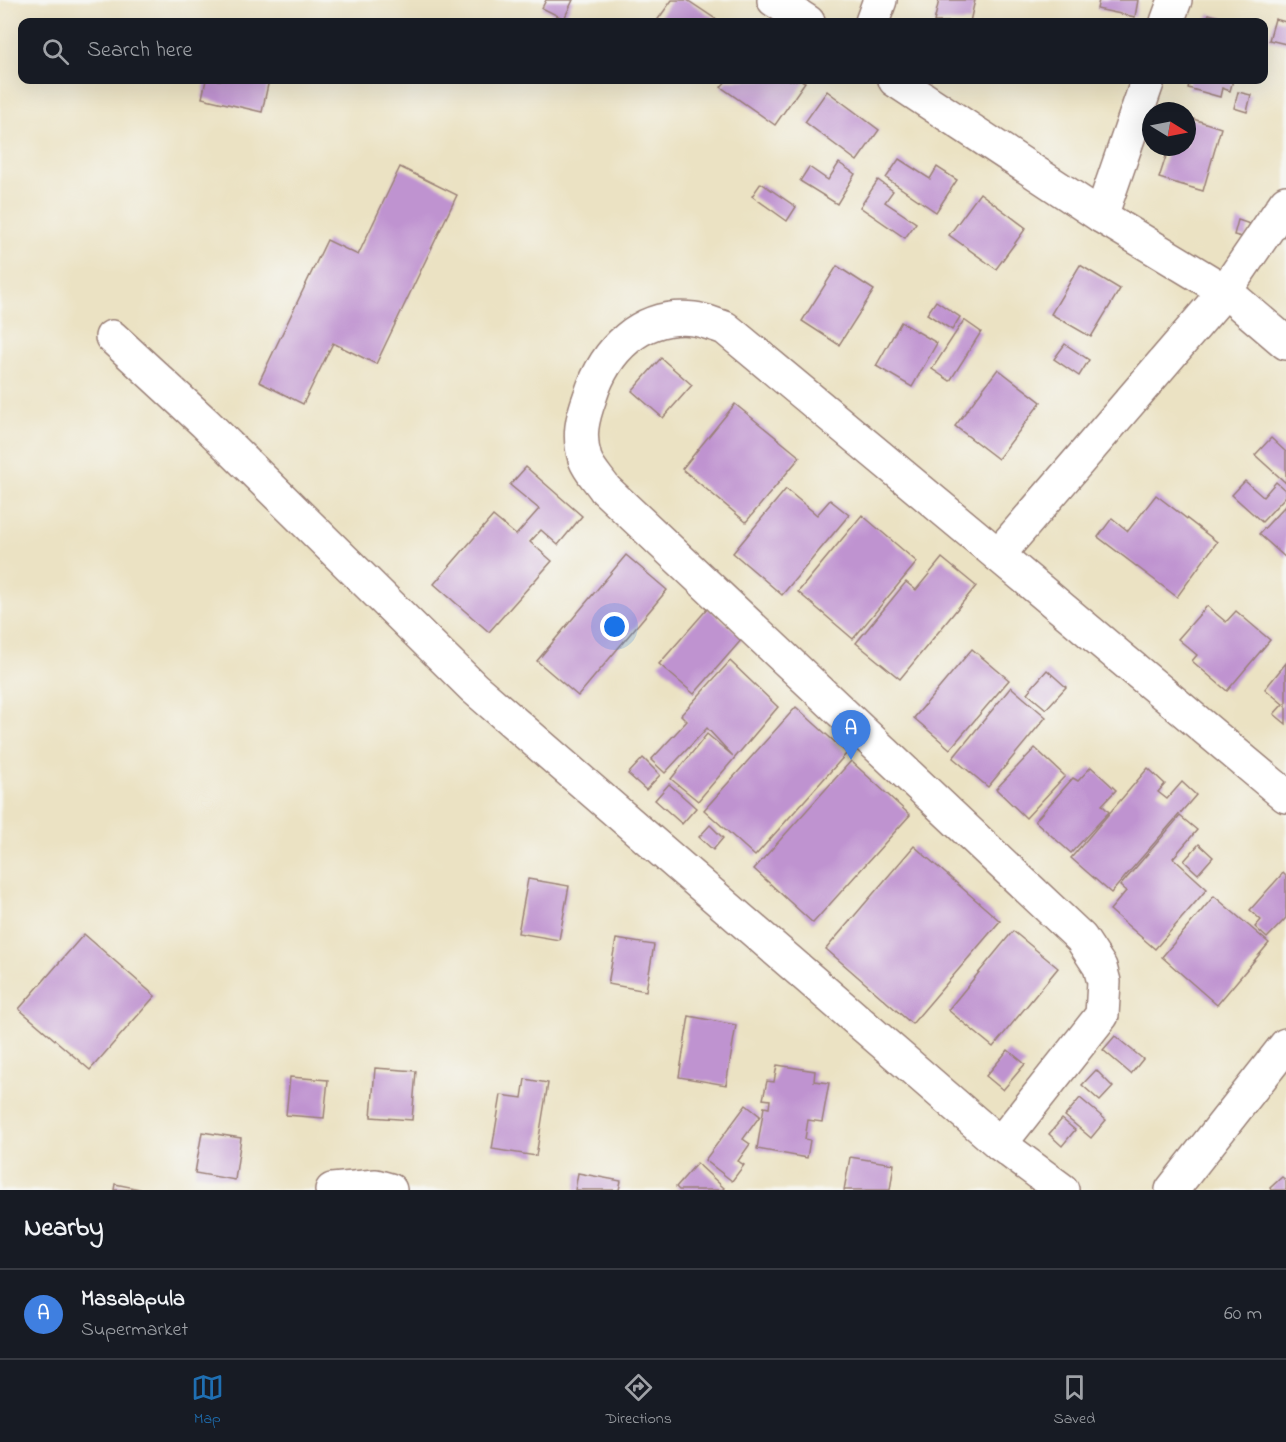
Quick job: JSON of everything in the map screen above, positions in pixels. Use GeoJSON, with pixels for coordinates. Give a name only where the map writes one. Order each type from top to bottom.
{"type":"FeatureCollection","features":[{"type":"Feature","properties":{"kind":"street"},"geometry":{"type":"LineString","coordinates":[[774,0],[802,18]]}},
{"type":"Feature","properties":{"kind":"street"},"geometry":{"type":"LineString","coordinates":[[873,18],[880,0]]}},
{"type":"Feature","properties":{"kind":"street"},"geometry":{"type":"LineString","coordinates":[[1168,18],[1175,0]]}},
{"type":"Feature","properties":{"kind":"street"},"geometry":{"type":"LineString","coordinates":[[901,84],[1101,216],[1225,291],[1286,343]]}},
{"type":"Feature","properties":{"kind":"street"},"geometry":{"type":"LineString","coordinates":[[1101,216],[1147,84]]}},
{"type":"Feature","properties":{"kind":"street"},"geometry":{"type":"LineString","coordinates":[[998,555],[1225,291],[1286,202]]}},
{"type":"Feature","properties":{"kind":"street"},"geometry":{"type":"LineString","coordinates":[[1000,1144],[1102,1015],[1104,982],[1100,967],[1081,938],[605,489],[586,462],[580,438],[582,419],[592,388],[618,344],[635,331],[660,322],[694,319],[725,328],[1286,796]]}},
{"type":"Feature","properties":{"kind":"street"},"geometry":{"type":"LineString","coordinates":[[112,337],[213,431],[474,688],[1000,1144],[1062,1190]]}},
{"type":"Feature","properties":{"kind":"street"},"geometry":{"type":"LineString","coordinates":[[1172,1190],[1286,1045]]}},
{"type":"Feature","properties":{"kind":"street"},"geometry":{"type":"LineString","coordinates":[[332,1190],[376,1186],[390,1190]]}},
{"type":"Feature","properties":{"kind":"building"},"geometry":{"type":"Polygon","coordinates":[[[546,0],[573,0],[564,18],[542,8],[546,0]]]}},
{"type":"Feature","properties":{"kind":"building"},"geometry":{"type":"Polygon","coordinates":[[[672,0],[687,0],[714,18],[659,18],[672,0]]]}},
{"type":"Feature","properties":{"kind":"building"},"geometry":{"type":"Polygon","coordinates":[[[939,0],[975,0],[971,18],[935,18],[939,0]]]}},
{"type":"Feature","properties":{"kind":"building"},"geometry":{"type":"Polygon","coordinates":[[[1099,0],[1138,0],[1135,17],[1097,9],[1099,0]]]}},
{"type":"Feature","properties":{"kind":"building"},"geometry":{"type":"Polygon","coordinates":[[[1209,14],[1222,18],[1208,18],[1209,14]]]}},
{"type":"Feature","properties":{"kind":"building"},"geometry":{"type":"Polygon","coordinates":[[[1275,19],[1286,22],[1286,44],[1269,40],[1275,19]]]}},
{"type":"Feature","properties":{"kind":"building"},"geometry":{"type":"Polygon","coordinates":[[[205,84],[268,84],[262,112],[202,98],[205,84]]]}},
{"type":"Feature","properties":{"kind":"building"},"geometry":{"type":"Polygon","coordinates":[[[724,84],[804,84],[775,125],[721,87],[724,84]]]}},
{"type":"Feature","properties":{"kind":"building"},"geometry":{"type":"Polygon","coordinates":[[[1189,84],[1232,84],[1230,91],[1222,88],[1220,97],[1188,88],[1189,84]]]}},
{"type":"Feature","properties":{"kind":"building"},"geometry":{"type":"Polygon","coordinates":[[[827,91],[879,130],[857,161],[805,122],[827,91]]]}},
{"type":"Feature","properties":{"kind":"building"},"geometry":{"type":"Polygon","coordinates":[[[1238,92],[1251,95],[1247,112],[1234,108],[1238,92]]]}},
{"type":"Feature","properties":{"kind":"building"},"geometry":{"type":"Polygon","coordinates":[[[1196,120],[1221,128],[1203,191],[1159,178],[1166,156],[1196,156],[1196,120]]]}},
{"type":"Feature","properties":{"kind":"building"},"geometry":{"type":"Polygon","coordinates":[[[899,159],[930,179],[937,167],[957,180],[936,212],[886,178],[899,159]]]}},
{"type":"Feature","properties":{"kind":"building"},"geometry":{"type":"Polygon","coordinates":[[[839,163],[855,174],[837,204],[800,181],[809,167],[828,180],[839,163]]]}},
{"type":"Feature","properties":{"kind":"building"},"geometry":{"type":"Polygon","coordinates":[[[400,167],[457,195],[376,364],[333,343],[303,404],[259,382],[327,240],[358,255],[400,167]]]}},
{"type":"Feature","properties":{"kind":"building"},"geometry":{"type":"Polygon","coordinates":[[[878,180],[893,191],[885,202],[916,223],[905,238],[860,207],[878,180]]]}},
{"type":"Feature","properties":{"kind":"building"},"geometry":{"type":"Polygon","coordinates":[[[761,183],[796,207],[787,221],[752,196],[761,183]]]}},
{"type":"Feature","properties":{"kind":"building"},"geometry":{"type":"Polygon","coordinates":[[[980,193],[1026,228],[996,269],[949,235],[980,193]]]}},
{"type":"Feature","properties":{"kind":"building"},"geometry":{"type":"Polygon","coordinates":[[[1238,220],[1250,224],[1246,238],[1234,235],[1238,220]]]}},
{"type":"Feature","properties":{"kind":"building"},"geometry":{"type":"Polygon","coordinates":[[[1080,265],[1120,289],[1091,337],[1051,314],[1080,265]]]}},
{"type":"Feature","properties":{"kind":"building"},"geometry":{"type":"Polygon","coordinates":[[[837,266],[874,290],[839,345],[802,321],[837,266]]]}},
{"type":"Feature","properties":{"kind":"building"},"geometry":{"type":"Polygon","coordinates":[[[936,301],[960,317],[952,330],[927,314],[936,301]]]}},
{"type":"Feature","properties":{"kind":"building"},"geometry":{"type":"Polygon","coordinates":[[[964,320],[981,332],[950,381],[932,369],[964,320]]]}},
{"type":"Feature","properties":{"kind":"building"},"geometry":{"type":"Polygon","coordinates":[[[901,322],[937,343],[912,387],[876,366],[901,322]]]}},
{"type":"Feature","properties":{"kind":"building"},"geometry":{"type":"Polygon","coordinates":[[[1065,344],[1089,360],[1079,376],[1054,359],[1065,344]]]}},
{"type":"Feature","properties":{"kind":"building"},"geometry":{"type":"Polygon","coordinates":[[[661,358],[692,385],[663,418],[632,391],[661,358]]]}},
{"type":"Feature","properties":{"kind":"building"},"geometry":{"type":"Polygon","coordinates":[[[998,369],[1041,402],[998,459],[955,426],[998,369]]]}},
{"type":"Feature","properties":{"kind":"building"},"geometry":{"type":"Polygon","coordinates":[[[735,404],[800,457],[746,522],[682,469],[735,404]]]}},
{"type":"Feature","properties":{"kind":"building"},"geometry":{"type":"Polygon","coordinates":[[[1271,438],[1286,452],[1286,483],[1255,455],[1271,438]]]}},
{"type":"Feature","properties":{"kind":"building"},"geometry":{"type":"Polygon","coordinates":[[[526,467],[582,516],[558,545],[541,530],[530,542],[552,561],[489,632],[434,584],[493,516],[516,535],[539,509],[510,485],[526,467]]]}},
{"type":"Feature","properties":{"kind":"building"},"geometry":{"type":"Polygon","coordinates":[[[1245,481],[1263,497],[1276,482],[1286,491],[1286,496],[1262,522],[1232,495],[1245,481]]]}},
{"type":"Feature","properties":{"kind":"building"},"geometry":{"type":"Polygon","coordinates":[[[786,489],[817,515],[830,500],[849,515],[782,595],[733,553],[786,489]]]}},
{"type":"Feature","properties":{"kind":"building"},"geometry":{"type":"Polygon","coordinates":[[[1156,495],[1217,542],[1177,597],[1098,537],[1112,518],[1128,531],[1156,495]]]}},
{"type":"Feature","properties":{"kind":"building"},"geometry":{"type":"Polygon","coordinates":[[[1286,505],[1286,558],[1259,534],[1286,505]]]}},
{"type":"Feature","properties":{"kind":"building"},"geometry":{"type":"Polygon","coordinates":[[[862,515],[917,562],[853,639],[798,592],[862,515]]]}},
{"type":"Feature","properties":{"kind":"building"},"geometry":{"type":"Polygon","coordinates":[[[626,555],[667,590],[578,696],[537,661],[626,555]]]}},
{"type":"Feature","properties":{"kind":"building"},"geometry":{"type":"Polygon","coordinates":[[[942,558],[976,586],[900,679],[856,643],[906,582],[916,590],[942,558]]]}},
{"type":"Feature","properties":{"kind":"building"},"geometry":{"type":"Polygon","coordinates":[[[1207,606],[1226,622],[1236,611],[1270,640],[1227,691],[1192,661],[1197,655],[1178,639],[1207,606]]]}},
{"type":"Feature","properties":{"kind":"building"},"geometry":{"type":"Polygon","coordinates":[[[708,608],[743,638],[694,694],[659,664],[708,608]]]}},
{"type":"Feature","properties":{"kind":"building"},"geometry":{"type":"Polygon","coordinates":[[[972,649],[1009,680],[950,749],[914,718],[972,649]]]}},
{"type":"Feature","properties":{"kind":"building"},"geometry":{"type":"Polygon","coordinates":[[[730,661],[778,707],[698,801],[671,779],[707,734],[733,756],[707,728],[665,773],[651,760],[687,721],[681,715],[730,661]]]}},
{"type":"Feature","properties":{"kind":"building"},"geometry":{"type":"Polygon","coordinates":[[[1286,663],[1286,724],[1274,714],[1283,704],[1265,689],[1286,663]]]}},
{"type":"Feature","properties":{"kind":"building"},"geometry":{"type":"Polygon","coordinates":[[[1047,670],[1066,687],[1046,709],[1027,693],[1047,670]]]}},
{"type":"Feature","properties":{"kind":"building"},"geometry":{"type":"Polygon","coordinates":[[[1011,687],[1046,717],[988,787],[953,758],[1011,687]]]}},
{"type":"Feature","properties":{"kind":"building"},"geometry":{"type":"Polygon","coordinates":[[[796,707],[847,753],[755,856],[704,810],[796,707]]]}},
{"type":"Feature","properties":{"kind":"building"},"geometry":{"type":"Polygon","coordinates":[[[1035,748],[1065,776],[1026,818],[996,789],[1035,748]]]}},
{"type":"Feature","properties":{"kind":"building"},"geometry":{"type":"Polygon","coordinates":[[[643,758],[660,775],[646,790],[628,774],[643,758]]]}},
{"type":"Feature","properties":{"kind":"building"},"geometry":{"type":"Polygon","coordinates":[[[851,761],[910,815],[813,923],[754,869],[851,761]]]}},
{"type":"Feature","properties":{"kind":"building"},"geometry":{"type":"Polygon","coordinates":[[[1091,767],[1116,790],[1102,805],[1109,812],[1071,853],[1035,821],[1073,778],[1078,781],[1091,767]]]}},
{"type":"Feature","properties":{"kind":"building"},"geometry":{"type":"Polygon","coordinates":[[[1148,768],[1165,784],[1158,792],[1167,799],[1182,782],[1196,795],[1111,893],[1071,858],[1148,768]]]}},
{"type":"Feature","properties":{"kind":"building"},"geometry":{"type":"Polygon","coordinates":[[[669,784],[696,808],[682,824],[655,800],[669,784]]]}},
{"type":"Feature","properties":{"kind":"building"},"geometry":{"type":"Polygon","coordinates":[[[1180,816],[1197,830],[1173,858],[1207,889],[1155,949],[1110,910],[1126,891],[1120,886],[1180,816]]]}},
{"type":"Feature","properties":{"kind":"building"},"geometry":{"type":"Polygon","coordinates":[[[710,825],[723,838],[713,850],[699,837],[710,825]]]}},
{"type":"Feature","properties":{"kind":"building"},"geometry":{"type":"Polygon","coordinates":[[[1199,844],[1213,857],[1198,874],[1184,861],[1199,844]]]}},
{"type":"Feature","properties":{"kind":"building"},"geometry":{"type":"Polygon","coordinates":[[[914,846],[1000,921],[912,1024],[826,949],[914,846]]]}},
{"type":"Feature","properties":{"kind":"building"},"geometry":{"type":"Polygon","coordinates":[[[1283,873],[1286,876],[1286,918],[1267,938],[1255,927],[1261,920],[1250,910],[1283,873]]]}},
{"type":"Feature","properties":{"kind":"building"},"geometry":{"type":"Polygon","coordinates":[[[528,879],[569,886],[559,940],[518,933],[528,879]]]}},
{"type":"Feature","properties":{"kind":"building"},"geometry":{"type":"Polygon","coordinates":[[[1214,896],[1269,943],[1217,1005],[1162,957],[1214,896]]]}},
{"type":"Feature","properties":{"kind":"building"},"geometry":{"type":"Polygon","coordinates":[[[1013,931],[1058,968],[993,1047],[948,1010],[1013,931]]]}},
{"type":"Feature","properties":{"kind":"building"},"geometry":{"type":"Polygon","coordinates":[[[84,934],[155,996],[90,1070],[19,1009],[84,934]]]}},
{"type":"Feature","properties":{"kind":"building"},"geometry":{"type":"Polygon","coordinates":[[[616,939],[654,945],[646,991],[608,984],[616,939]]]}},
{"type":"Feature","properties":{"kind":"building"},"geometry":{"type":"Polygon","coordinates":[[[689,1016],[736,1025],[726,1085],[679,1077],[689,1016]]]}},
{"type":"Feature","properties":{"kind":"building"},"geometry":{"type":"Polygon","coordinates":[[[1115,1036],[1143,1059],[1131,1074],[1103,1050],[1115,1036]]]}},
{"type":"Feature","properties":{"kind":"building"},"geometry":{"type":"Polygon","coordinates":[[[1008,1050],[1025,1064],[1003,1090],[986,1076],[1008,1050]]]}},
{"type":"Feature","properties":{"kind":"building"},"geometry":{"type":"Polygon","coordinates":[[[777,1065],[815,1071],[814,1081],[829,1083],[822,1122],[808,1120],[805,1139],[810,1140],[807,1158],[757,1149],[764,1107],[769,1108],[770,1100],[763,1099],[767,1081],[774,1082],[777,1065]]]}},
{"type":"Feature","properties":{"kind":"building"},"geometry":{"type":"Polygon","coordinates":[[[375,1068],[416,1071],[412,1120],[371,1117],[375,1068]]]}},
{"type":"Feature","properties":{"kind":"building"},"geometry":{"type":"Polygon","coordinates":[[[1096,1070],[1113,1087],[1100,1101],[1082,1085],[1096,1070]]]}},
{"type":"Feature","properties":{"kind":"building"},"geometry":{"type":"Polygon","coordinates":[[[290,1077],[328,1080],[324,1118],[286,1115],[290,1077]]]}},
{"type":"Feature","properties":{"kind":"building"},"geometry":{"type":"Polygon","coordinates":[[[525,1079],[548,1083],[536,1156],[492,1149],[501,1095],[522,1098],[525,1079]]]}},
{"type":"Feature","properties":{"kind":"building"},"geometry":{"type":"Polygon","coordinates":[[[1080,1098],[1106,1120],[1091,1138],[1065,1116],[1080,1098]]]}},
{"type":"Feature","properties":{"kind":"building"},"geometry":{"type":"Polygon","coordinates":[[[746,1105],[760,1116],[743,1139],[750,1144],[738,1161],[744,1165],[732,1181],[705,1160],[746,1105]]]}},
{"type":"Feature","properties":{"kind":"building"},"geometry":{"type":"Polygon","coordinates":[[[1062,1119],[1075,1130],[1062,1146],[1049,1134],[1062,1119]]]}},
{"type":"Feature","properties":{"kind":"building"},"geometry":{"type":"Polygon","coordinates":[[[202,1132],[241,1138],[235,1180],[195,1173],[202,1132]]]}},
{"type":"Feature","properties":{"kind":"building"},"geometry":{"type":"Polygon","coordinates":[[[850,1157],[894,1164],[890,1190],[844,1190],[850,1157]]]}},
{"type":"Feature","properties":{"kind":"building"},"geometry":{"type":"Polygon","coordinates":[[[697,1163],[724,1188],[722,1190],[679,1190],[676,1187],[697,1163]]]}},
{"type":"Feature","properties":{"kind":"building"},"geometry":{"type":"Polygon","coordinates":[[[578,1173],[621,1181],[619,1190],[575,1190],[578,1173]]]}},
{"type":"Feature","properties":{"kind":"building"},"geometry":{"type":"Polygon","coordinates":[[[1282,1177],[1286,1180],[1286,1190],[1271,1190],[1270,1188],[1282,1177]]]}},
{"type":"Feature","properties":{"kind":"building"},"geometry":{"type":"Polygon","coordinates":[[[115,1184],[140,1189],[140,1190],[114,1190],[115,1184]]]}},
{"type":"Feature","properties":{"kind":"place","name":"Masalapula"},"geometry":{"type":"Point","coordinates":[851,760]}}]}
